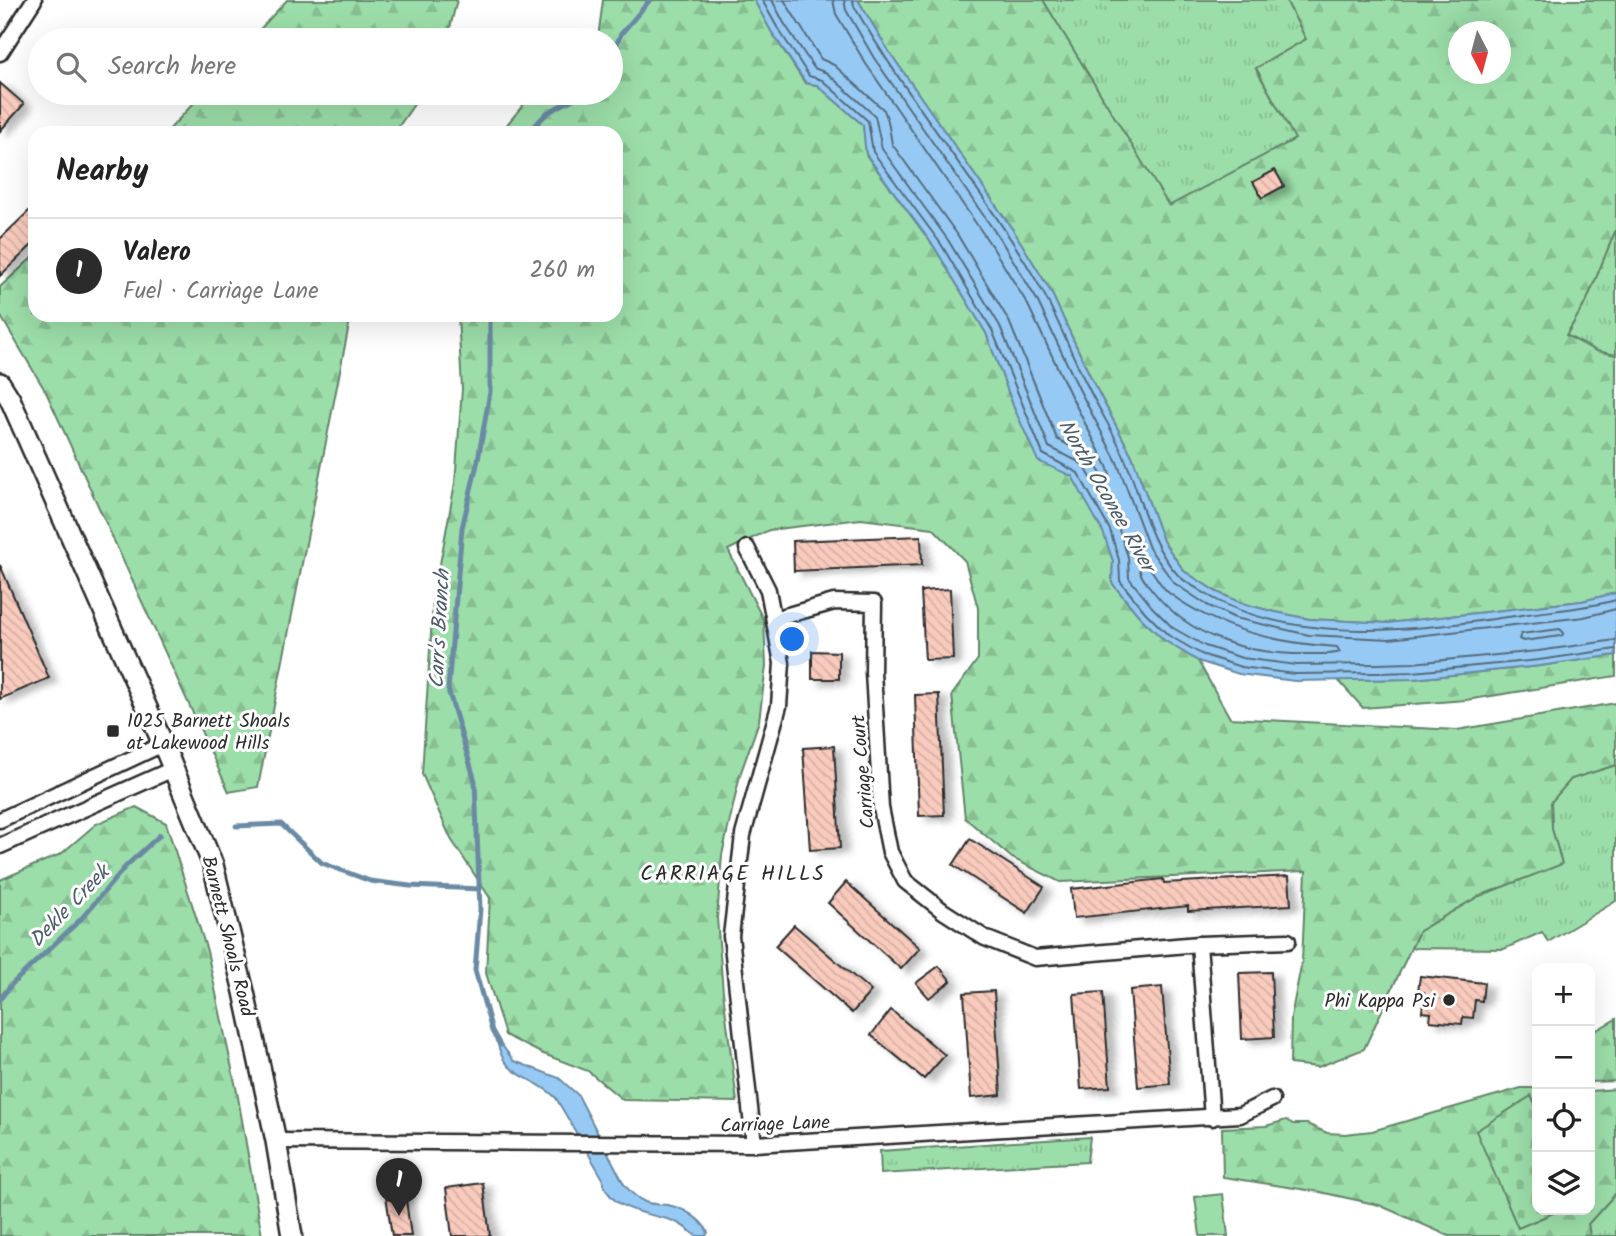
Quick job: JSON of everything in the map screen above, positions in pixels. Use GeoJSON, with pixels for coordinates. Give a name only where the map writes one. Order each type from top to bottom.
{"type":"FeatureCollection","features":[{"type":"Feature","properties":{"kind":"main road","name":"Barnett Shoals Road"},"geometry":{"type":"LineString","coordinates":[[0,383],[10,399],[64,518],[213,865],[276,1140],[292,1236]]}},
{"type":"Feature","properties":{"kind":"street"},"geometry":{"type":"LineString","coordinates":[[0,53],[34,0]]}},
{"type":"Feature","properties":{"kind":"street"},"geometry":{"type":"LineString","coordinates":[[747,548],[768,590],[782,663],[779,706],[743,835],[731,936],[754,1144]]}},
{"type":"Feature","properties":{"kind":"street","name":"Carriage Court"},"geometry":{"type":"LineString","coordinates":[[775,619],[834,602],[874,603],[873,672],[881,808],[890,852],[905,881],[943,911],[985,938],[1035,958],[1199,944],[1288,941]]}},
{"type":"Feature","properties":{"kind":"street"},"geometry":{"type":"LineString","coordinates":[[0,820],[163,744]]}},
{"type":"Feature","properties":{"kind":"street"},"geometry":{"type":"LineString","coordinates":[[0,846],[173,769]]}},
{"type":"Feature","properties":{"kind":"street"},"geometry":{"type":"LineString","coordinates":[[1199,944],[1212,1118]]}},
{"type":"Feature","properties":{"kind":"street","name":"Carriage Lane"},"geometry":{"type":"LineString","coordinates":[[276,1140],[754,1144],[1212,1118],[1240,1115],[1272,1099]]}},
{"type":"Feature","properties":{"kind":"green space"},"geometry":{"type":"Polygon","coordinates":[[[287,0],[457,0],[450,28],[261,28],[287,0]]]}},
{"type":"Feature","properties":{"kind":"green space"},"geometry":{"type":"Polygon","coordinates":[[[603,0],[754,0],[805,83],[817,85],[863,125],[866,155],[935,248],[986,333],[1015,410],[1050,465],[1072,476],[1091,508],[1105,536],[1113,561],[1112,583],[1140,617],[1164,640],[1198,661],[1230,718],[1457,730],[1616,703],[1616,765],[1571,779],[1551,802],[1552,829],[1562,864],[1479,896],[1419,931],[1364,1049],[1318,1067],[1290,1064],[1291,1017],[1302,961],[1306,871],[1060,882],[1012,858],[965,818],[952,695],[978,659],[978,608],[965,561],[933,528],[861,519],[769,530],[728,550],[764,621],[766,666],[759,721],[740,775],[722,855],[717,918],[737,1102],[623,1100],[588,1071],[541,1053],[505,1035],[486,973],[490,898],[451,839],[422,774],[433,602],[455,483],[462,389],[458,322],[623,322],[623,126],[506,126],[523,105],[623,105],[623,28],[599,28],[603,0]]]}},
{"type":"Feature","properties":{"kind":"green space"},"geometry":{"type":"Polygon","coordinates":[[[858,0],[1043,0],[1169,206],[1295,139],[1256,68],[1306,39],[1286,0],[1616,0],[1616,229],[1587,300],[1566,335],[1596,351],[1616,355],[1616,593],[1582,601],[1388,623],[1309,619],[1241,603],[1215,591],[1184,571],[1163,541],[1132,456],[1093,382],[1051,292],[1015,233],[888,50],[858,0]]]}},
{"type":"Feature","properties":{"kind":"green space"},"geometry":{"type":"Polygon","coordinates":[[[1043,0],[1286,0],[1306,39],[1256,69],[1296,139],[1169,207],[1043,0]]]}},
{"type":"Feature","properties":{"kind":"green space"},"geometry":{"type":"Polygon","coordinates":[[[192,105],[414,105],[399,126],[172,126],[192,105]]]}},
{"type":"Feature","properties":{"kind":"green space"},"geometry":{"type":"Polygon","coordinates":[[[1616,229],[1616,355],[1596,351],[1566,336],[1587,299],[1616,229]]]}},
{"type":"Feature","properties":{"kind":"green space"},"geometry":{"type":"Polygon","coordinates":[[[28,261],[28,322],[350,322],[258,787],[229,792],[46,392],[0,315],[0,287],[28,261]]]}},
{"type":"Feature","properties":{"kind":"green space"},"geometry":{"type":"Polygon","coordinates":[[[1616,655],[1616,676],[1466,700],[1363,708],[1338,680],[1413,679],[1616,655]]]}},
{"type":"Feature","properties":{"kind":"green space"},"geometry":{"type":"Polygon","coordinates":[[[1616,765],[1616,901],[1548,942],[1542,932],[1504,949],[1411,948],[1419,931],[1479,896],[1562,864],[1552,829],[1551,802],[1571,779],[1616,765]]]}},
{"type":"Feature","properties":{"kind":"green space"},"geometry":{"type":"Polygon","coordinates":[[[136,807],[166,823],[207,951],[238,1097],[262,1236],[0,1236],[0,880],[61,854],[96,824],[136,807]]]}},
{"type":"Feature","properties":{"kind":"green space"},"geometry":{"type":"Polygon","coordinates":[[[1616,1019],[1616,1081],[1595,1082],[1595,1031],[1616,1019]]]}},
{"type":"Feature","properties":{"kind":"green space"},"geometry":{"type":"Polygon","coordinates":[[[1521,1088],[1532,1088],[1532,1098],[1531,1096],[1505,1197],[1518,1228],[1548,1215],[1595,1215],[1595,1091],[1616,1089],[1616,1193],[1588,1224],[1590,1236],[1449,1236],[1379,1205],[1320,1192],[1223,1177],[1222,1128],[1266,1126],[1286,1120],[1293,1124],[1307,1124],[1327,1133],[1372,1131],[1521,1088]]]}},
{"type":"Feature","properties":{"kind":"green space"},"geometry":{"type":"Polygon","coordinates":[[[1531,1096],[1532,1215],[1548,1215],[1518,1228],[1476,1131],[1531,1096]]]}},
{"type":"Feature","properties":{"kind":"green space"},"geometry":{"type":"Polygon","coordinates":[[[1090,1137],[1087,1162],[881,1174],[880,1151],[1090,1137]]]}},
{"type":"Feature","properties":{"kind":"green space"},"geometry":{"type":"Polygon","coordinates":[[[1616,1193],[1616,1236],[1590,1236],[1588,1224],[1616,1193]]]}},
{"type":"Feature","properties":{"kind":"green space"},"geometry":{"type":"Polygon","coordinates":[[[1223,1194],[1228,1236],[1200,1236],[1195,1197],[1223,1194]]]}},
{"type":"Feature","properties":{"kind":"water","name":"North Oconee River"},"geometry":{"type":"Polygon","coordinates":[[[754,0],[858,0],[888,50],[1015,233],[1051,292],[1093,382],[1132,456],[1163,541],[1184,571],[1215,591],[1241,603],[1309,619],[1388,623],[1582,601],[1616,593],[1616,655],[1413,679],[1295,681],[1239,674],[1198,661],[1164,640],[1140,617],[1112,583],[1113,561],[1103,532],[1072,476],[1038,461],[1015,410],[986,333],[935,248],[866,154],[863,125],[817,85],[806,83],[754,0]]]}},
{"type":"Feature","properties":{"kind":"water"},"geometry":{"type":"Polygon","coordinates":[[[497,1039],[514,1061],[559,1078],[578,1095],[624,1184],[633,1195],[648,1203],[673,1206],[685,1211],[705,1227],[708,1232],[706,1236],[696,1236],[676,1222],[630,1209],[612,1197],[556,1098],[505,1062],[497,1039]]]}},
{"type":"Feature","properties":{"kind":"building"},"geometry":{"type":"Polygon","coordinates":[[[0,83],[24,104],[0,131],[0,83]]]}},
{"type":"Feature","properties":{"kind":"building"},"geometry":{"type":"Polygon","coordinates":[[[1275,170],[1284,186],[1262,198],[1253,182],[1275,170]]]}},
{"type":"Feature","properties":{"kind":"building"},"geometry":{"type":"Polygon","coordinates":[[[28,212],[28,249],[0,276],[0,239],[28,212]]]}},
{"type":"Feature","properties":{"kind":"building"},"geometry":{"type":"Polygon","coordinates":[[[921,536],[922,565],[794,571],[793,541],[921,536]]]}},
{"type":"Feature","properties":{"kind":"building"},"geometry":{"type":"Polygon","coordinates":[[[0,565],[49,678],[0,699],[0,565]]]}},
{"type":"Feature","properties":{"kind":"building"},"geometry":{"type":"Polygon","coordinates":[[[950,589],[953,659],[925,660],[921,591],[950,589]]]}},
{"type":"Feature","properties":{"kind":"building"},"geometry":{"type":"Polygon","coordinates":[[[812,651],[839,652],[839,679],[812,679],[812,651]]]}},
{"type":"Feature","properties":{"kind":"building"},"geometry":{"type":"Polygon","coordinates":[[[939,694],[944,815],[919,816],[915,695],[939,694]]]}},
{"type":"Feature","properties":{"kind":"building"},"geometry":{"type":"Polygon","coordinates":[[[834,746],[840,848],[810,850],[803,748],[834,746]]]}},
{"type":"Feature","properties":{"kind":"building"},"geometry":{"type":"Polygon","coordinates":[[[970,839],[1044,887],[1027,913],[953,865],[970,839]]]}},
{"type":"Feature","properties":{"kind":"building"},"geometry":{"type":"Polygon","coordinates":[[[1289,876],[1291,905],[1188,911],[1188,906],[1074,918],[1071,889],[1163,879],[1164,883],[1289,876]]]}},
{"type":"Feature","properties":{"kind":"building"},"geometry":{"type":"Polygon","coordinates":[[[846,882],[920,948],[901,969],[828,903],[846,882]]]}},
{"type":"Feature","properties":{"kind":"building"},"geometry":{"type":"Polygon","coordinates":[[[794,925],[871,991],[852,1013],[775,946],[794,925]]]}},
{"type":"Feature","properties":{"kind":"building"},"geometry":{"type":"Polygon","coordinates":[[[939,966],[951,981],[929,998],[916,983],[939,966]]]}},
{"type":"Feature","properties":{"kind":"building"},"geometry":{"type":"Polygon","coordinates":[[[1271,972],[1274,1037],[1242,1039],[1239,973],[1271,972]]]}},
{"type":"Feature","properties":{"kind":"building","name":"Phi Kappa Psi"},"geometry":{"type":"Polygon","coordinates":[[[1420,976],[1484,983],[1482,1001],[1475,1000],[1473,1018],[1463,1017],[1462,1024],[1430,1021],[1431,1013],[1422,1012],[1424,992],[1418,991],[1420,976]]]}},
{"type":"Feature","properties":{"kind":"building"},"geometry":{"type":"Polygon","coordinates":[[[1162,987],[1170,1084],[1138,1087],[1130,990],[1162,987]]]}},
{"type":"Feature","properties":{"kind":"building"},"geometry":{"type":"Polygon","coordinates":[[[994,991],[1001,1095],[971,1098],[964,993],[994,991]]]}},
{"type":"Feature","properties":{"kind":"building"},"geometry":{"type":"Polygon","coordinates":[[[1103,992],[1110,1087],[1081,1089],[1074,994],[1103,992]]]}},
{"type":"Feature","properties":{"kind":"building"},"geometry":{"type":"Polygon","coordinates":[[[891,1010],[945,1055],[924,1079],[871,1035],[891,1010]]]}},
{"type":"Feature","properties":{"kind":"building"},"geometry":{"type":"Polygon","coordinates":[[[483,1183],[490,1236],[452,1236],[446,1188],[483,1183]]]}},
{"type":"Feature","properties":{"kind":"building"},"geometry":{"type":"Polygon","coordinates":[[[405,1193],[411,1236],[392,1236],[386,1196],[405,1193]]]}},
{"type":"Feature","properties":{"kind":"waterway","name":"Carr's Branch"},"geometry":{"type":"LineString","coordinates":[[623,32],[650,0]]}},
{"type":"Feature","properties":{"kind":"waterway","name":"Carr's Branch"},"geometry":{"type":"LineString","coordinates":[[535,126],[547,113],[562,105]]}},
{"type":"Feature","properties":{"kind":"waterway","name":"Carr's Branch"},"geometry":{"type":"LineString","coordinates":[[490,322],[490,392],[462,528],[448,689],[475,781],[480,909],[475,970],[492,1031],[500,1045]]}},
{"type":"Feature","properties":{"kind":"waterway"},"geometry":{"type":"LineString","coordinates":[[236,826],[281,824],[322,863],[370,881],[480,889]]}},
{"type":"Feature","properties":{"kind":"waterway","name":"Dekle Creek"},"geometry":{"type":"LineString","coordinates":[[0,999],[12,984],[81,919],[126,866],[160,835]]}},
{"type":"Feature","properties":{"kind":"place","name":"1025 Barnett Shoals at Lakewood Hills"},"geometry":{"type":"Point","coordinates":[113,731]}},
{"type":"Feature","properties":{"kind":"place","name":"Phi Kappa Psi"},"geometry":{"type":"Point","coordinates":[1449,1000]}},
{"type":"Feature","properties":{"kind":"place","name":"Valero"},"geometry":{"type":"Point","coordinates":[399,1216]}},
{"type":"Feature","properties":{"kind":"district","name":"CARRIAGE HILLS"},"geometry":{"type":"Point","coordinates":[733,873]}}]}
